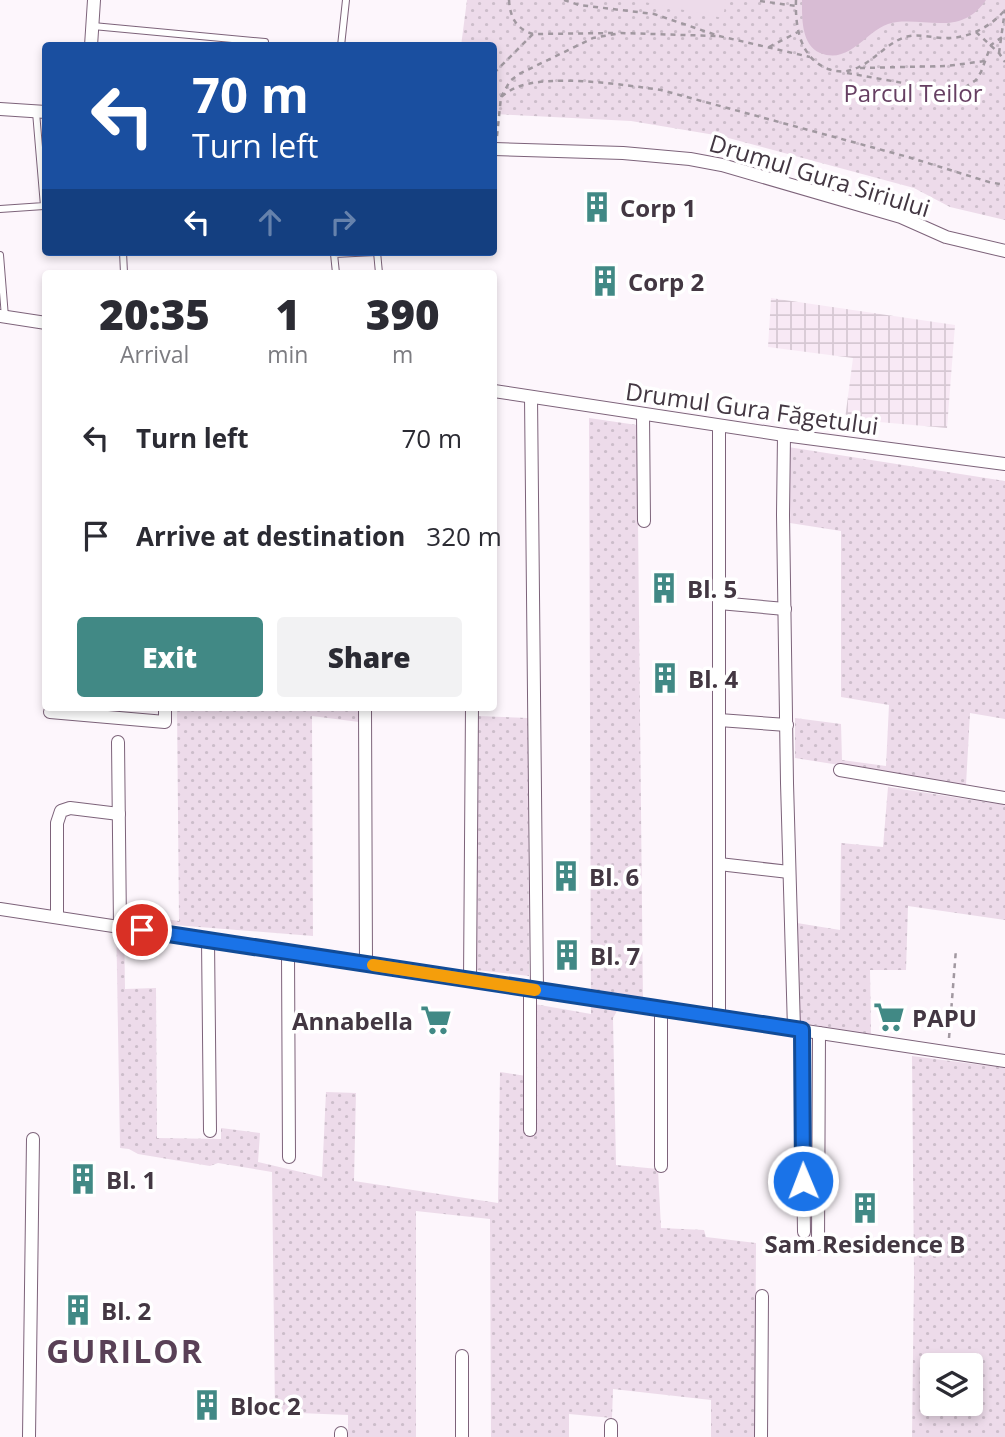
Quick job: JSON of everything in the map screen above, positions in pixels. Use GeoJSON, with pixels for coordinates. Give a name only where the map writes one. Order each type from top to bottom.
{"type":"FeatureCollection","features":[{"type":"Feature","properties":{"kind":"street"},"geometry":{"type":"LineString","coordinates":[[91,42],[94,0]]}},
{"type":"Feature","properties":{"kind":"street"},"geometry":{"type":"LineString","coordinates":[[0,108],[41,111]]}},
{"type":"Feature","properties":{"kind":"street","name":"Drumul Gura Siriului"},"geometry":{"type":"LineString","coordinates":[[497,149],[634,153],[722,165],[901,217],[946,237],[1005,251]]}},
{"type":"Feature","properties":{"kind":"street"},"geometry":{"type":"LineString","coordinates":[[2,317],[42,322]]}},
{"type":"Feature","properties":{"kind":"street","name":"Drumul Gura Făgetului"},"geometry":{"type":"LineString","coordinates":[[497,391],[719,426],[1005,464]]}},
{"type":"Feature","properties":{"kind":"street"},"geometry":{"type":"LineString","coordinates":[[530,1129],[533,989],[531,397]]}},
{"type":"Feature","properties":{"kind":"street"},"geometry":{"type":"LineString","coordinates":[[643,414],[644,521]]}},
{"type":"Feature","properties":{"kind":"street"},"geometry":{"type":"LineString","coordinates":[[719,426],[719,1017]]}},
{"type":"Feature","properties":{"kind":"street"},"geometry":{"type":"LineString","coordinates":[[784,435],[789,872],[798,1029],[804,1231]]}},
{"type":"Feature","properties":{"kind":"street"},"geometry":{"type":"LineString","coordinates":[[719,603],[785,609]]}},
{"type":"Feature","properties":{"kind":"street"},"geometry":{"type":"LineString","coordinates":[[50,712],[165,722],[165,711]]}},
{"type":"Feature","properties":{"kind":"street"},"geometry":{"type":"LineString","coordinates":[[365,711],[366,964]]}},
{"type":"Feature","properties":{"kind":"street"},"geometry":{"type":"LineString","coordinates":[[470,980],[472,711]]}},
{"type":"Feature","properties":{"kind":"street"},"geometry":{"type":"LineString","coordinates":[[719,720],[787,725]]}},
{"type":"Feature","properties":{"kind":"street"},"geometry":{"type":"LineString","coordinates":[[118,742],[120,927]]}},
{"type":"Feature","properties":{"kind":"street"},"geometry":{"type":"LineString","coordinates":[[839,770],[1005,798]]}},
{"type":"Feature","properties":{"kind":"street"},"geometry":{"type":"LineString","coordinates":[[57,917],[57,823],[61,811],[70,808],[119,814]]}},
{"type":"Feature","properties":{"kind":"street"},"geometry":{"type":"LineString","coordinates":[[719,864],[789,872]]}},
{"type":"Feature","properties":{"kind":"street"},"geometry":{"type":"LineString","coordinates":[[0,909],[1005,1061]]}},
{"type":"Feature","properties":{"kind":"street"},"geometry":{"type":"LineString","coordinates":[[208,940],[210,1131]]}},
{"type":"Feature","properties":{"kind":"street"},"geometry":{"type":"LineString","coordinates":[[288,952],[289,1157]]}},
{"type":"Feature","properties":{"kind":"street"},"geometry":{"type":"LineString","coordinates":[[661,1009],[662,1166]]}},
{"type":"Feature","properties":{"kind":"street"},"geometry":{"type":"LineString","coordinates":[[818,1244],[819,1033]]}},
{"type":"Feature","properties":{"kind":"street"},"geometry":{"type":"LineString","coordinates":[[29,1437],[33,1139]]}},
{"type":"Feature","properties":{"kind":"street"},"geometry":{"type":"LineString","coordinates":[[761,1437],[762,1296]]}},
{"type":"Feature","properties":{"kind":"street"},"geometry":{"type":"LineString","coordinates":[[462,1356],[462,1437]]}},
{"type":"Feature","properties":{"kind":"lane"},"geometry":{"type":"LineString","coordinates":[[341,42],[346,0]]}},
{"type":"Feature","properties":{"kind":"lane"},"geometry":{"type":"LineString","coordinates":[[92,25],[265,42]]}},
{"type":"Feature","properties":{"kind":"lane"},"geometry":{"type":"LineString","coordinates":[[41,111],[42,143]]}},
{"type":"Feature","properties":{"kind":"lane"},"geometry":{"type":"LineString","coordinates":[[0,209],[42,206]]}},
{"type":"Feature","properties":{"kind":"lane"},"geometry":{"type":"LineString","coordinates":[[0,255],[2,317]]}},
{"type":"Feature","properties":{"kind":"path"},"geometry":{"type":"LineString","coordinates":[[509,0],[514,20],[521,30],[533,34],[719,36]]}},
{"type":"Feature","properties":{"kind":"path"},"geometry":{"type":"LineString","coordinates":[[564,0],[579,5],[654,14],[719,36],[810,57],[820,65],[844,72],[954,91],[976,80],[991,46],[1003,35]]}},
{"type":"Feature","properties":{"kind":"path"},"geometry":{"type":"LineString","coordinates":[[796,0],[798,32],[810,57]]}},
{"type":"Feature","properties":{"kind":"path"},"geometry":{"type":"LineString","coordinates":[[760,1],[796,6]]}},
{"type":"Feature","properties":{"kind":"path"},"geometry":{"type":"LineString","coordinates":[[857,68],[901,39],[921,36],[947,38],[975,32],[995,21],[1005,10]]}},
{"type":"Feature","properties":{"kind":"path"},"geometry":{"type":"LineString","coordinates":[[999,53],[1005,10]]}},
{"type":"Feature","properties":{"kind":"path"},"geometry":{"type":"LineString","coordinates":[[769,47],[798,32]]}},
{"type":"Feature","properties":{"kind":"path"},"geometry":{"type":"LineString","coordinates":[[975,32],[999,53],[1005,62]]}},
{"type":"Feature","properties":{"kind":"path"},"geometry":{"type":"LineString","coordinates":[[497,132],[501,97],[510,81],[593,38],[621,33]]}},
{"type":"Feature","properties":{"kind":"path"},"geometry":{"type":"LineString","coordinates":[[497,71],[533,34]]}},
{"type":"Feature","properties":{"kind":"path"},"geometry":{"type":"LineString","coordinates":[[844,72],[857,68],[947,66],[985,61]]}},
{"type":"Feature","properties":{"kind":"path"},"geometry":{"type":"LineString","coordinates":[[501,97],[514,88],[552,81],[661,90],[908,157],[989,183],[1005,185]]}},
{"type":"Feature","properties":{"kind":"path"},"geometry":{"type":"LineString","coordinates":[[947,1052],[956,949]]}},
{"type":"Feature","properties":{"kind":"shaded area"},"geometry":{"type":"Polygon","coordinates":[[[802,0],[986,0],[977,11],[956,22],[887,24],[851,49],[832,55],[820,53],[809,44],[804,30],[802,0]]]}},
{"type":"Feature","properties":{"kind":"shaded area"},"geometry":{"type":"Polygon","coordinates":[[[771,298],[955,325],[947,428],[845,419],[853,358],[768,347],[771,298]]]}},
{"type":"Feature","properties":{"kind":"green space","name":"Parcul Teilor"},"geometry":{"type":"Polygon","coordinates":[[[467,0],[1005,0],[1005,220],[950,207],[914,188],[721,136],[631,121],[497,114],[497,42],[462,42],[467,0]]]}},
{"type":"Feature","properties":{"kind":"green space"},"geometry":{"type":"Polygon","coordinates":[[[635,0],[726,0],[723,18],[635,0]]]}},
{"type":"Feature","properties":{"kind":"green space"},"geometry":{"type":"Polygon","coordinates":[[[589,418],[637,425],[643,1002],[625,997],[613,1018],[616,1165],[658,1169],[661,1228],[704,1230],[706,1237],[756,1243],[755,1437],[711,1437],[711,1400],[613,1389],[612,1418],[569,1414],[569,1437],[491,1437],[490,1219],[416,1211],[416,1437],[348,1437],[348,1415],[275,1412],[272,1172],[218,1163],[210,1166],[138,1154],[120,1148],[116,912],[179,921],[177,711],[359,711],[359,722],[312,716],[313,936],[124,921],[125,989],[156,988],[157,1138],[221,1139],[221,1128],[260,1133],[258,1162],[322,1177],[326,1092],[356,1093],[354,1181],[498,1203],[500,1072],[533,1077],[534,1004],[591,1014],[589,418]]]}},
{"type":"Feature","properties":{"kind":"green space"},"geometry":{"type":"Polygon","coordinates":[[[788,447],[1005,481],[1005,719],[970,713],[966,785],[795,758],[795,718],[841,724],[842,760],[886,766],[889,705],[841,697],[841,531],[790,523],[788,447]]]}},
{"type":"Feature","properties":{"kind":"green space"},"geometry":{"type":"Polygon","coordinates":[[[478,716],[528,718],[529,976],[476,970],[478,716]]]}},
{"type":"Feature","properties":{"kind":"green space"},"geometry":{"type":"Polygon","coordinates":[[[888,787],[1005,805],[1005,920],[908,906],[906,970],[870,970],[871,1035],[797,1022],[797,923],[840,930],[841,843],[883,847],[888,787]]]}},
{"type":"Feature","properties":{"kind":"green space"},"geometry":{"type":"Polygon","coordinates":[[[912,1056],[1005,1068],[1005,1437],[912,1437],[912,1056]]]}},
{"type":"Feature","properties":{"kind":"slow traffic"},"geometry":{"type":"LineString","coordinates":[[373,965],[535,990]]}},
{"type":"Feature","properties":{"kind":"place","name":"Corp 1"},"geometry":{"type":"Point","coordinates":[597,207]}},
{"type":"Feature","properties":{"kind":"place","name":"Corp 2"},"geometry":{"type":"Point","coordinates":[605,281]}},
{"type":"Feature","properties":{"kind":"place","name":"Bl. 5"},"geometry":{"type":"Point","coordinates":[664,588]}},
{"type":"Feature","properties":{"kind":"place","name":"Bl. 4"},"geometry":{"type":"Point","coordinates":[665,678]}},
{"type":"Feature","properties":{"kind":"place","name":"Bl. 6"},"geometry":{"type":"Point","coordinates":[566,876]}},
{"type":"Feature","properties":{"kind":"place","name":"Bl. 7"},"geometry":{"type":"Point","coordinates":[567,955]}},
{"type":"Feature","properties":{"kind":"place","name":"PAPU"},"geometry":{"type":"Point","coordinates":[889,1017]}},
{"type":"Feature","properties":{"kind":"place","name":"Annabella"},"geometry":{"type":"Point","coordinates":[436,1020]}},
{"type":"Feature","properties":{"kind":"place","name":"Bl. 1"},"geometry":{"type":"Point","coordinates":[83,1179]}},
{"type":"Feature","properties":{"kind":"place","name":"Sam Residence B"},"geometry":{"type":"Point","coordinates":[865,1208]}},
{"type":"Feature","properties":{"kind":"place","name":"Bl. 2"},"geometry":{"type":"Point","coordinates":[78,1310]}},
{"type":"Feature","properties":{"kind":"place","name":"Bloc 2"},"geometry":{"type":"Point","coordinates":[207,1405]}},
{"type":"Feature","properties":{"kind":"district","name":"GURILOR"},"geometry":{"type":"Point","coordinates":[125,1350]}},
{"type":"Feature","properties":{"kind":"route"},"geometry":{"type":"LineString","coordinates":[[142,930],[802,1030],[803,1181]]}}]}
